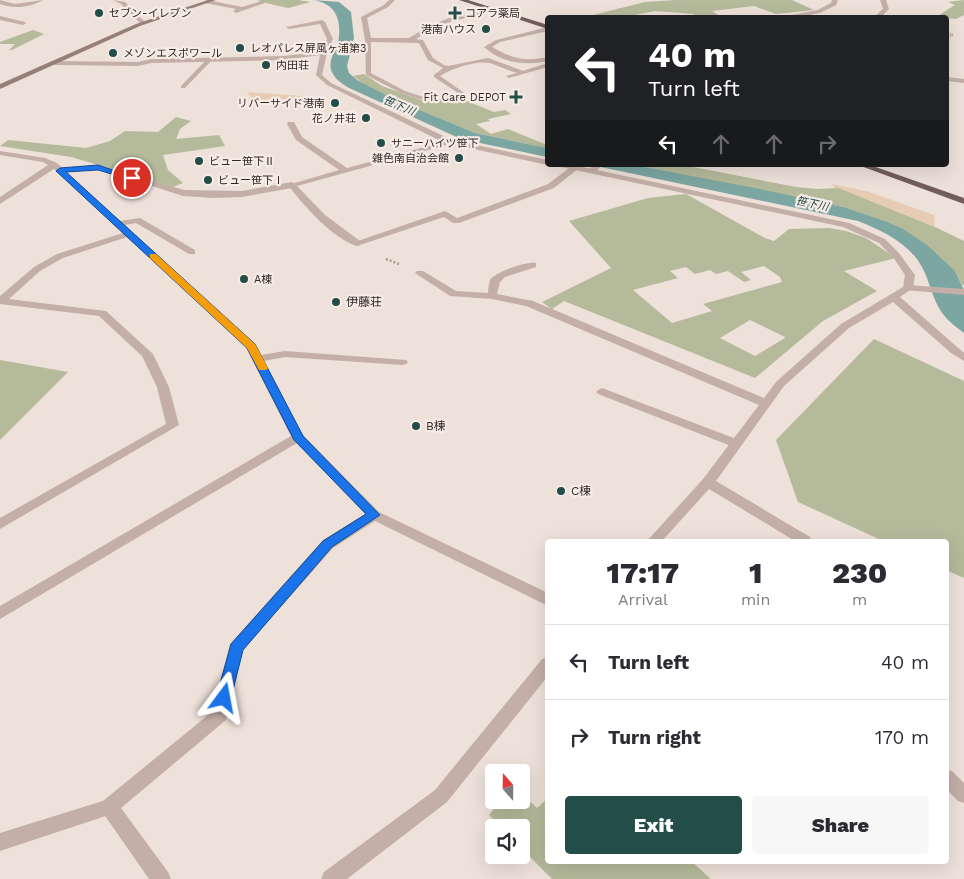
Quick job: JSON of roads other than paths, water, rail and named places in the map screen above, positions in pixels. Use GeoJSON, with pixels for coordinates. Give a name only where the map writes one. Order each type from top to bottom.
{"type":"FeatureCollection","features":[{"type":"Feature","properties":{"kind":"main road"},"geometry":{"type":"LineString","coordinates":[[462,0],[545,27]]}},
{"type":"Feature","properties":{"kind":"main road"},"geometry":{"type":"LineString","coordinates":[[868,167],[964,201]]}},
{"type":"Feature","properties":{"kind":"street"},"geometry":{"type":"LineString","coordinates":[[0,2],[13,7],[29,5],[40,0]]}},
{"type":"Feature","properties":{"kind":"street"},"geometry":{"type":"LineString","coordinates":[[116,0],[123,3],[143,23]]}},
{"type":"Feature","properties":{"kind":"street"},"geometry":{"type":"LineString","coordinates":[[392,0],[386,6],[364,17],[368,40],[368,74],[402,92],[426,99]]}},
{"type":"Feature","properties":{"kind":"street"},"geometry":{"type":"LineString","coordinates":[[798,15],[818,12],[834,4],[836,0]]}},
{"type":"Feature","properties":{"kind":"street"},"geometry":{"type":"LineString","coordinates":[[879,15],[886,9],[883,0]]}},
{"type":"Feature","properties":{"kind":"street"},"geometry":{"type":"LineString","coordinates":[[0,87],[143,23],[210,1],[243,9]]}},
{"type":"Feature","properties":{"kind":"street"},"geometry":{"type":"LineString","coordinates":[[231,13],[262,3]]}},
{"type":"Feature","properties":{"kind":"street"},"geometry":{"type":"LineString","coordinates":[[410,40],[425,29],[447,19],[496,10]]}},
{"type":"Feature","properties":{"kind":"street"},"geometry":{"type":"LineString","coordinates":[[0,18],[23,23]]}},
{"type":"Feature","properties":{"kind":"street"},"geometry":{"type":"LineString","coordinates":[[289,27],[322,22],[330,39],[324,53],[319,75],[329,84],[450,142],[545,161]]}},
{"type":"Feature","properties":{"kind":"street"},"geometry":{"type":"LineString","coordinates":[[545,29],[498,41],[487,47],[512,62],[537,62],[545,60]]}},
{"type":"Feature","properties":{"kind":"street"},"geometry":{"type":"LineString","coordinates":[[368,40],[422,41],[428,58],[438,65],[448,68]]}},
{"type":"Feature","properties":{"kind":"street"},"geometry":{"type":"LineString","coordinates":[[56,63],[138,64],[151,61],[284,58],[324,53]]}},
{"type":"Feature","properties":{"kind":"street"},"geometry":{"type":"LineString","coordinates":[[183,88],[210,59]]}},
{"type":"Feature","properties":{"kind":"street"},"geometry":{"type":"LineString","coordinates":[[461,93],[436,76],[448,68],[488,60],[522,72]]}},
{"type":"Feature","properties":{"kind":"street"},"geometry":{"type":"LineString","coordinates":[[509,76],[545,66]]}},
{"type":"Feature","properties":{"kind":"street"},"geometry":{"type":"LineString","coordinates":[[949,80],[964,81]]}},
{"type":"Feature","properties":{"kind":"street"},"geometry":{"type":"LineString","coordinates":[[291,124],[299,138],[346,171]]}},
{"type":"Feature","properties":{"kind":"street"},"geometry":{"type":"LineString","coordinates":[[0,201],[57,168],[98,167],[183,193],[242,194],[292,185],[450,142]]}},
{"type":"Feature","properties":{"kind":"street"},"geometry":{"type":"LineString","coordinates":[[0,153],[44,160],[57,168],[251,346],[298,437],[374,515],[545,599]]}},
{"type":"Feature","properties":{"kind":"street"},"geometry":{"type":"LineString","coordinates":[[570,167],[595,168],[846,225],[882,242],[896,255],[910,275],[908,288]]}},
{"type":"Feature","properties":{"kind":"street"},"geometry":{"type":"LineString","coordinates":[[292,185],[308,205],[335,230],[357,244],[445,214],[456,221],[551,186],[575,168]]}},
{"type":"Feature","properties":{"kind":"street"},"geometry":{"type":"LineString","coordinates":[[118,224],[136,220],[192,252]]}},
{"type":"Feature","properties":{"kind":"street"},"geometry":{"type":"LineString","coordinates":[[0,301],[37,269],[60,256],[129,234]]}},
{"type":"Feature","properties":{"kind":"street"},"geometry":{"type":"LineString","coordinates":[[492,296],[495,281],[502,275],[533,265]]}},
{"type":"Feature","properties":{"kind":"street"},"geometry":{"type":"LineString","coordinates":[[420,273],[454,294],[492,296],[529,303],[766,403]]}},
{"type":"Feature","properties":{"kind":"street"},"geometry":{"type":"LineString","coordinates":[[656,539],[708,482],[735,442],[780,384],[845,326],[908,288],[964,292]]}},
{"type":"Feature","properties":{"kind":"street"},"geometry":{"type":"LineString","coordinates":[[893,297],[908,307],[934,333],[964,358]]}},
{"type":"Feature","properties":{"kind":"street"},"geometry":{"type":"LineString","coordinates":[[0,301],[102,313],[146,354],[163,388],[173,425],[0,524]]}},
{"type":"Feature","properties":{"kind":"street"},"geometry":{"type":"LineString","coordinates":[[258,358],[285,354],[402,362]]}},
{"type":"Feature","properties":{"kind":"street"},"geometry":{"type":"LineString","coordinates":[[602,392],[735,442]]}},
{"type":"Feature","properties":{"kind":"street"},"geometry":{"type":"LineString","coordinates":[[0,613],[298,437]]}},
{"type":"Feature","properties":{"kind":"street"},"geometry":{"type":"LineString","coordinates":[[708,482],[803,539]]}},
{"type":"Feature","properties":{"kind":"street"},"geometry":{"type":"LineString","coordinates":[[0,842],[109,807],[220,715],[236,648],[328,544],[374,515]]}},
{"type":"Feature","properties":{"kind":"street"},"geometry":{"type":"LineString","coordinates":[[331,879],[441,796],[545,668]]}},
{"type":"Feature","properties":{"kind":"street"},"geometry":{"type":"LineString","coordinates":[[949,780],[964,795]]}},
{"type":"Feature","properties":{"kind":"street"},"geometry":{"type":"LineString","coordinates":[[109,807],[161,879]]}},
{"type":"Feature","properties":{"kind":"water","name":"笹下川"},"geometry":{"type":"Polygon","coordinates":[[[313,0],[339,2],[351,12],[354,38],[347,66],[349,73],[357,80],[393,99],[475,133],[545,148],[545,157],[461,139],[347,87],[333,74],[330,64],[338,41],[339,22],[331,7],[313,0]]]}},
{"type":"Feature","properties":{"kind":"water","name":"笹下川"},"geometry":{"type":"Polygon","coordinates":[[[601,167],[645,167],[755,188],[843,207],[903,229],[927,245],[955,271],[964,290],[964,333],[941,312],[922,267],[907,248],[875,228],[858,221],[601,167]]]}},
{"type":"Feature","properties":{"kind":"place","name":"セブン-イレブン"},"geometry":{"type":"Point","coordinates":[99,13]}},
{"type":"Feature","properties":{"kind":"place","name":"コアラ薬局"},"geometry":{"type":"Point","coordinates":[455,13]}},
{"type":"Feature","properties":{"kind":"place","name":"港南ハウス"},"geometry":{"type":"Point","coordinates":[486,29]}},
{"type":"Feature","properties":{"kind":"place","name":"レオパレス屏風ヶ浦第3"},"geometry":{"type":"Point","coordinates":[240,48]}},
{"type":"Feature","properties":{"kind":"place","name":"メゾンエスポワール"},"geometry":{"type":"Point","coordinates":[113,53]}},
{"type":"Feature","properties":{"kind":"place","name":"内田荘"},"geometry":{"type":"Point","coordinates":[266,65]}},
{"type":"Feature","properties":{"kind":"place","name":"Fit Care DEPOT"},"geometry":{"type":"Point","coordinates":[516,97]}},
{"type":"Feature","properties":{"kind":"place","name":"リバーサイド港南"},"geometry":{"type":"Point","coordinates":[335,103]}},
{"type":"Feature","properties":{"kind":"place","name":"花ノ井荘"},"geometry":{"type":"Point","coordinates":[366,118]}},
{"type":"Feature","properties":{"kind":"place","name":"サニーハイツ笹下"},"geometry":{"type":"Point","coordinates":[381,143]}},
{"type":"Feature","properties":{"kind":"place","name":"雑色南自治会館"},"geometry":{"type":"Point","coordinates":[459,158]}},
{"type":"Feature","properties":{"kind":"place","name":"ビュー笹下Ⅱ"},"geometry":{"type":"Point","coordinates":[199,161]}},
{"type":"Feature","properties":{"kind":"place","name":"ビュー笹下Ⅰ"},"geometry":{"type":"Point","coordinates":[208,180]}},
{"type":"Feature","properties":{"kind":"place","name":"A棟"},"geometry":{"type":"Point","coordinates":[244,279]}},
{"type":"Feature","properties":{"kind":"place","name":"伊藤荘"},"geometry":{"type":"Point","coordinates":[336,302]}},
{"type":"Feature","properties":{"kind":"place","name":"B棟"},"geometry":{"type":"Point","coordinates":[416,426]}},
{"type":"Feature","properties":{"kind":"place","name":"C棟"},"geometry":{"type":"Point","coordinates":[561,491]}}]}
